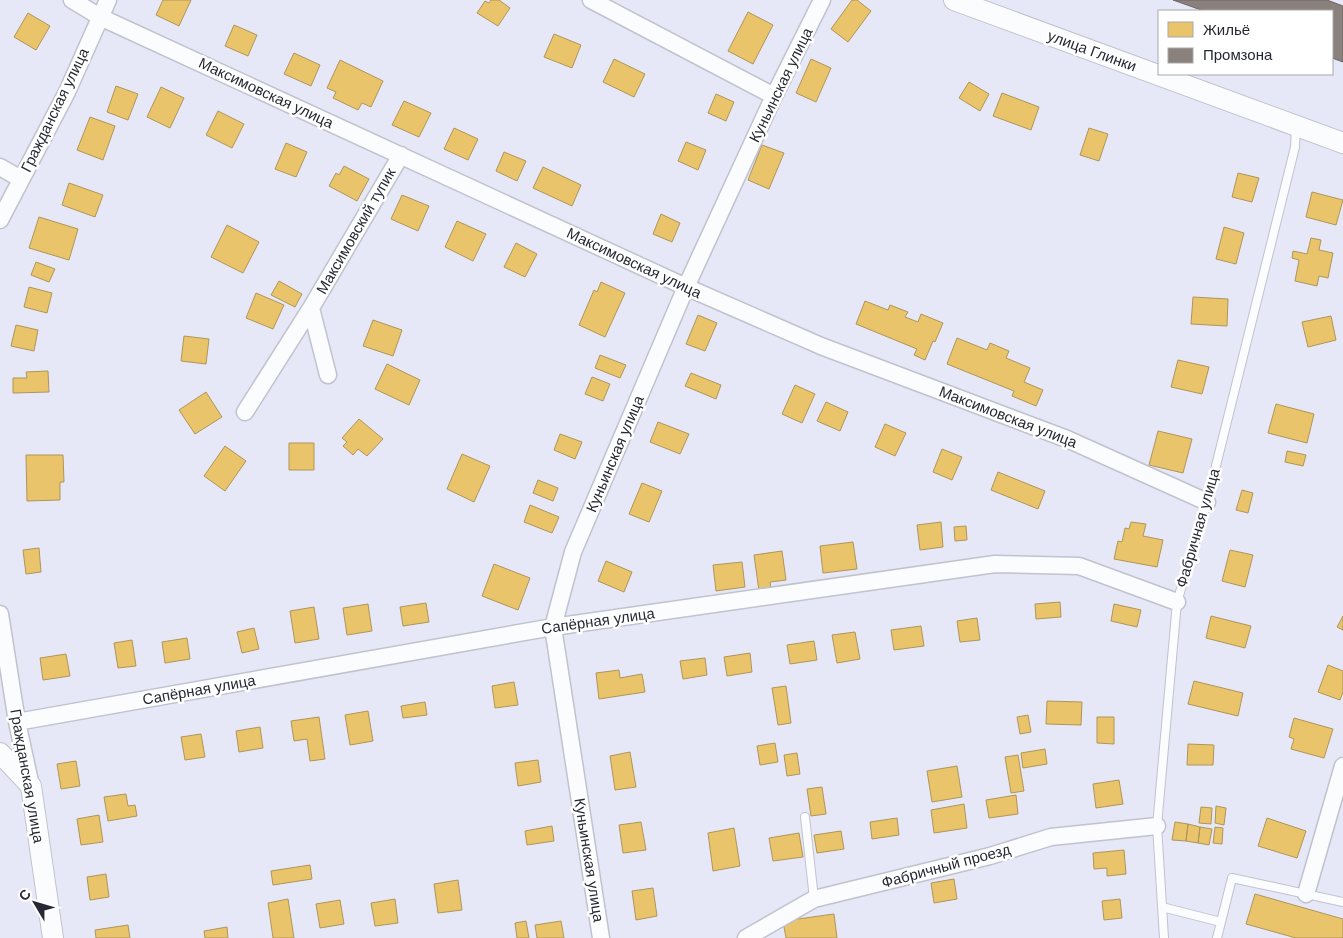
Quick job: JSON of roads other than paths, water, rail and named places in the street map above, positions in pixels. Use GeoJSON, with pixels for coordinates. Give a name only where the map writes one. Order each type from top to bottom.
{"type":"FeatureCollection","features":[{"type":"Feature","properties":{"kind":"street","name":"Максимовская улица"},"geometry":{"type":"LineString","coordinates":[[72,0],[100,17],[686,287],[821,346],[1067,439],[1206,502]]}},
{"type":"Feature","properties":{"kind":"street","name":"Гражданская улица"},"geometry":{"type":"LineString","coordinates":[[0,220],[67,92],[108,0]]}},
{"type":"Feature","properties":{"kind":"street"},"geometry":{"type":"LineString","coordinates":[[591,0],[774,96]]}},
{"type":"Feature","properties":{"kind":"street","name":"Куньинская улица"},"geometry":{"type":"LineString","coordinates":[[601,938],[553,627],[573,552],[686,287],[774,96],[822,0]]}},
{"type":"Feature","properties":{"kind":"street","name":"улица Глинки"},"geometry":{"type":"LineString","coordinates":[[954,0],[1343,143]]}},
{"type":"Feature","properties":{"kind":"street","name":"Максимовский тупик"},"geometry":{"type":"LineString","coordinates":[[246,412],[311,308],[401,155]]}},
{"type":"Feature","properties":{"kind":"street"},"geometry":{"type":"LineString","coordinates":[[0,167],[21,179]]}},
{"type":"Feature","properties":{"kind":"street","name":"Максимовский тупик"},"geometry":{"type":"LineString","coordinates":[[311,308],[328,375]]}},
{"type":"Feature","properties":{"kind":"street","name":"Сапёрная улица"},"geometry":{"type":"LineString","coordinates":[[17,722],[553,627],[995,564],[1079,566],[1177,602]]}},
{"type":"Feature","properties":{"kind":"street","name":"Гражданская улица"},"geometry":{"type":"LineString","coordinates":[[0,614],[17,722],[31,786],[53,938]]}},
{"type":"Feature","properties":{"kind":"street"},"geometry":{"type":"LineString","coordinates":[[0,753],[31,786]]}},
{"type":"Feature","properties":{"kind":"street"},"geometry":{"type":"LineString","coordinates":[[1306,894],[1343,766]]}},
{"type":"Feature","properties":{"kind":"street","name":"Фабричный проезд"},"geometry":{"type":"LineString","coordinates":[[746,938],[814,899],[990,856],[1051,837],[1157,826]]}},
{"type":"Feature","properties":{"kind":"lane","name":"Фабричная улица"},"geometry":{"type":"LineString","coordinates":[[1164,938],[1157,826],[1177,602],[1206,502],[1295,147],[1296,127]]}},
{"type":"Feature","properties":{"kind":"lane"},"geometry":{"type":"LineString","coordinates":[[805,817],[814,899]]}},
{"type":"Feature","properties":{"kind":"lane"},"geometry":{"type":"LineString","coordinates":[[1217,938],[1232,878],[1343,902]]}},
{"type":"Feature","properties":{"kind":"lane"},"geometry":{"type":"LineString","coordinates":[[1162,907],[1221,922]]}}]}
